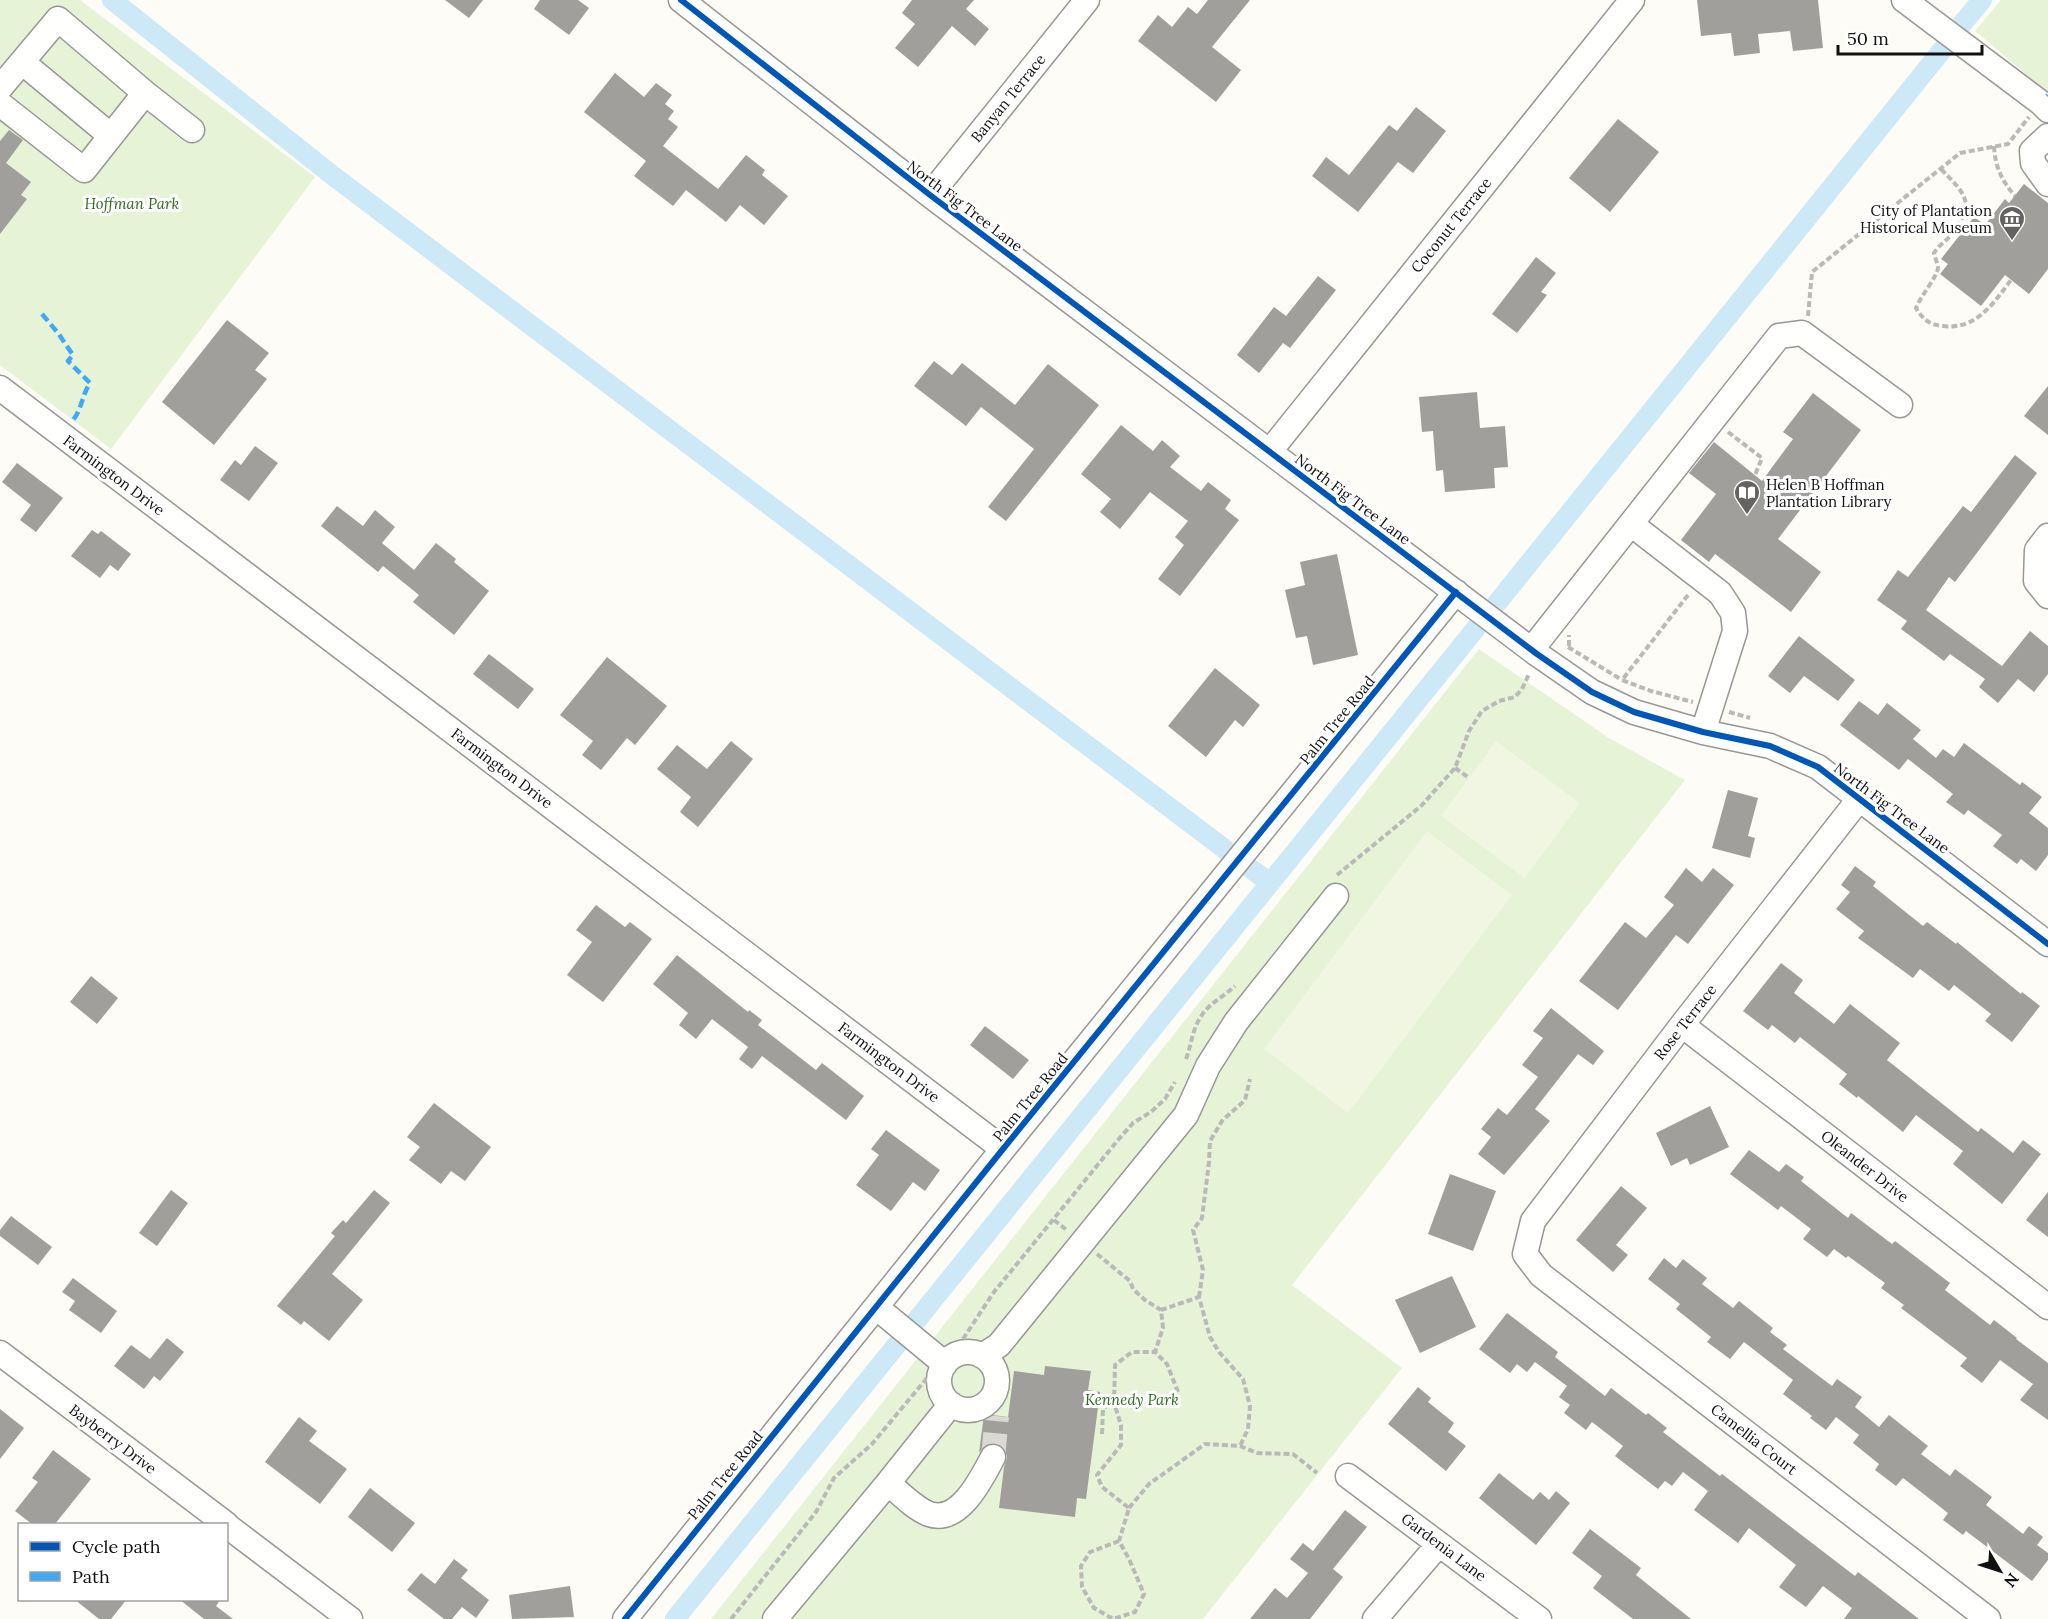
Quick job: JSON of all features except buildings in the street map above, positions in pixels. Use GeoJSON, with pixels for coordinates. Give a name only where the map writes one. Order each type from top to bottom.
{"type":"FeatureCollection","features":[{"type":"Feature","properties":{"kind":"street","name":"North Fig Tree Lane"},"geometry":{"type":"LineString","coordinates":[[681,0],[930,195],[1532,650],[1592,692],[1634,712],[1703,732],[1770,746],[1818,767],[2048,944]]}},
{"type":"Feature","properties":{"kind":"street","name":"Banyan Terrace"},"geometry":{"type":"LineString","coordinates":[[930,195],[1087,0]]}},
{"type":"Feature","properties":{"kind":"street","name":"Coconut Terrace"},"geometry":{"type":"LineString","coordinates":[[1270,451],[1632,0]]}},
{"type":"Feature","properties":{"kind":"street"},"geometry":{"type":"LineString","coordinates":[[1904,0],[2041,103],[2042,110]]}},
{"type":"Feature","properties":{"kind":"street"},"geometry":{"type":"LineString","coordinates":[[0,88],[58,19],[192,130]]}},
{"type":"Feature","properties":{"kind":"street"},"geometry":{"type":"LineString","coordinates":[[22,62],[111,136]]}},
{"type":"Feature","properties":{"kind":"street"},"geometry":{"type":"LineString","coordinates":[[0,104],[84,170],[146,93]]}},
{"type":"Feature","properties":{"kind":"street"},"geometry":{"type":"LineString","coordinates":[[2048,136],[2032,151],[2033,163],[2048,184]]}},
{"type":"Feature","properties":{"kind":"street"},"geometry":{"type":"LineString","coordinates":[[1532,650],[1779,336],[1802,333],[1900,405]]}},
{"type":"Feature","properties":{"kind":"street","name":"Farmington Drive"},"geometry":{"type":"LineString","coordinates":[[0,388],[1003,1149]]}},
{"type":"Feature","properties":{"kind":"street"},"geometry":{"type":"LineString","coordinates":[[1631,524],[1720,593],[1733,613],[1735,631],[1703,732]]}},
{"type":"Feature","properties":{"kind":"street"},"geometry":{"type":"LineString","coordinates":[[2042,588],[2037,550],[2048,536]]}},
{"type":"Feature","properties":{"kind":"street","name":"Palm Tree Road"},"geometry":{"type":"LineString","coordinates":[[625,1619],[882,1312],[1003,1149],[1456,592]]}},
{"type":"Feature","properties":{"kind":"street","name":"Rose Terrace"},"geometry":{"type":"LineString","coordinates":[[1525,1254],[1533,1221],[1682,1025],[1860,798]]}},
{"type":"Feature","properties":{"kind":"street"},"geometry":{"type":"LineString","coordinates":[[982,1356],[999,1345],[1186,1115],[1208,1066],[1236,1022],[1336,896]]}},
{"type":"Feature","properties":{"kind":"street","name":"Oleander Drive"},"geometry":{"type":"LineString","coordinates":[[1682,1025],[2048,1307]]}},
{"type":"Feature","properties":{"kind":"street","name":"Camellia Court"},"geometry":{"type":"LineString","coordinates":[[1525,1254],[1541,1275],[1988,1619]]}},
{"type":"Feature","properties":{"kind":"street"},"geometry":{"type":"LineString","coordinates":[[882,1312],[936,1366],[945,1398],[951,1404],[959,1409],[978,1409],[986,1404],[994,1406],[995,1370],[982,1356],[965,1352],[936,1366]]}},
{"type":"Feature","properties":{"kind":"street","name":"Bayberry Drive"},"geometry":{"type":"LineString","coordinates":[[0,1353],[223,1523]]}},
{"type":"Feature","properties":{"kind":"street"},"geometry":{"type":"LineString","coordinates":[[775,1619],[951,1404]]}},
{"type":"Feature","properties":{"kind":"street"},"geometry":{"type":"LineString","coordinates":[[888,1483],[919,1509],[939,1516],[950,1513],[960,1506],[979,1483],[993,1457]]}},
{"type":"Feature","properties":{"kind":"street","name":"Gardenia Lane"},"geometry":{"type":"LineString","coordinates":[[1348,1476],[1539,1619]]}},
{"type":"Feature","properties":{"kind":"street","name":"Bayberry Drive"},"geometry":{"type":"LineString","coordinates":[[228,1527],[350,1619]]}},
{"type":"Feature","properties":{"kind":"street"},"geometry":{"type":"LineString","coordinates":[[1375,1619],[1440,1544]]}},
{"type":"Feature","properties":{"kind":"path"},"geometry":{"type":"LineString","coordinates":[[1808,321],[1812,272],[1960,153],[2008,144],[2042,110]]}},
{"type":"Feature","properties":{"kind":"path"},"geometry":{"type":"LineString","coordinates":[[1994,146],[1994,161],[2000,175],[2015,196]]}},
{"type":"Feature","properties":{"kind":"path"},"geometry":{"type":"LineString","coordinates":[[1941,169],[1966,199],[1966,211],[1959,224],[1934,253],[1938,266],[1937,272],[1920,297],[1916,308],[1921,317],[1930,323],[1942,326],[1967,324],[1984,313],[2011,280]]}},
{"type":"Feature","properties":{"kind":"path"},"geometry":{"type":"LineString","coordinates":[[1713,420],[1762,458],[1755,475]]}},
{"type":"Feature","properties":{"kind":"path"},"geometry":{"type":"LineString","coordinates":[[1569,631],[1569,646]]}},
{"type":"Feature","properties":{"kind":"path"},"geometry":{"type":"LineString","coordinates":[[1455,768],[1468,778]]}},
{"type":"Feature","properties":{"kind":"path"},"geometry":{"type":"LineString","coordinates":[[1240,1446],[1248,1429],[1250,1406],[1243,1379],[1220,1352],[1210,1336],[1199,1297],[1203,1269],[1193,1230],[1202,1218],[1210,1141],[1222,1120],[1245,1100],[1250,1079]]}},
{"type":"Feature","properties":{"kind":"path"},"geometry":{"type":"LineString","coordinates":[[1090,1249],[1130,1281],[1133,1289],[1145,1300],[1161,1310]]}},
{"type":"Feature","properties":{"kind":"path"},"geometry":{"type":"LineString","coordinates":[[1161,1310],[1199,1297]]}},
{"type":"Feature","properties":{"kind":"path"},"geometry":{"type":"LineString","coordinates":[[1155,1352],[1162,1328],[1161,1310]]}},
{"type":"Feature","properties":{"kind":"path"},"geometry":{"type":"LineString","coordinates":[[1129,1508],[1102,1487],[1097,1475],[1121,1445],[1121,1425],[1114,1400],[1115,1365],[1132,1352],[1155,1352],[1167,1364],[1178,1392]]}},
{"type":"Feature","properties":{"kind":"path"},"geometry":{"type":"LineString","coordinates":[[731,1619],[816,1512],[834,1478],[872,1444],[936,1366]]}},
{"type":"Feature","properties":{"kind":"path"},"geometry":{"type":"LineString","coordinates":[[1102,1434],[1103,1409],[1114,1400]]}},
{"type":"Feature","properties":{"kind":"path"},"geometry":{"type":"LineString","coordinates":[[1119,1541],[1090,1552],[1081,1566],[1082,1587],[1094,1608],[1113,1619],[1135,1612],[1144,1594],[1119,1541],[1129,1508],[1149,1484],[1205,1444],[1240,1446],[1257,1453],[1293,1454],[1317,1473]]}},
{"type":"Feature","properties":{"kind":"green space","name":"Hoffman Park"},"geometry":{"type":"Polygon","coordinates":[[[0,0],[80,0],[315,177],[111,449],[0,365],[0,0]]]}},
{"type":"Feature","properties":{"kind":"green space"},"geometry":{"type":"Polygon","coordinates":[[[2001,0],[2048,0],[2048,93],[1975,31],[2001,0]]]}},
{"type":"Feature","properties":{"kind":"green space","name":"Kennedy Park"},"geometry":{"type":"Polygon","coordinates":[[[1479,649],[1609,738],[1685,780],[1292,1285],[1402,1368],[1203,1619],[711,1619],[1479,649]]]}},
{"type":"Feature","properties":{"kind":"green space"},"geometry":{"type":"Polygon","coordinates":[[[1496,741],[1580,803],[1525,878],[1441,816],[1496,741]]]}},
{"type":"Feature","properties":{"kind":"green space"},"geometry":{"type":"Polygon","coordinates":[[[1427,831],[1512,895],[1348,1113],[1264,1049],[1427,831]]]}},
{"type":"Feature","properties":{"kind":"waterway"},"geometry":{"type":"LineString","coordinates":[[112,0],[332,175],[1226,850]]}},
{"type":"Feature","properties":{"kind":"waterway"},"geometry":{"type":"LineString","coordinates":[[1962,24],[1982,0]]}},
{"type":"Feature","properties":{"kind":"waterway"},"geometry":{"type":"LineString","coordinates":[[1497,603],[1943,49]]}},
{"type":"Feature","properties":{"kind":"waterway"},"geometry":{"type":"LineString","coordinates":[[675,1619],[1477,627]]}},
{"type":"Feature","properties":{"kind":"waterway"},"geometry":{"type":"LineString","coordinates":[[1251,869],[1269,882]]}},
{"type":"Feature","properties":{"kind":"tunnel"},"geometry":{"type":"LineString","coordinates":[[993,1457],[997,1416]]}},
{"type":"Feature","properties":{"kind":"marked path"},"geometry":{"type":"LineString","coordinates":[[42,314],[73,355],[68,361],[90,383],[73,420]]}},
{"type":"Feature","properties":{"kind":"cycle path"},"geometry":{"type":"LineString","coordinates":[[681,0],[930,195],[1537,654],[1592,692],[1634,712],[1703,732],[1770,746],[1818,767],[2048,944]]}},
{"type":"Feature","properties":{"kind":"cycle path"},"geometry":{"type":"LineString","coordinates":[[625,1619],[1456,592]]}},
{"type":"Feature","properties":{"kind":"place","name":"City of Plantation Historical Museum"},"geometry":{"type":"Point","coordinates":[2012,242]}},
{"type":"Feature","properties":{"kind":"place","name":"Helen B Hoffman Plantation Library"},"geometry":{"type":"Point","coordinates":[1747,516]}}]}
